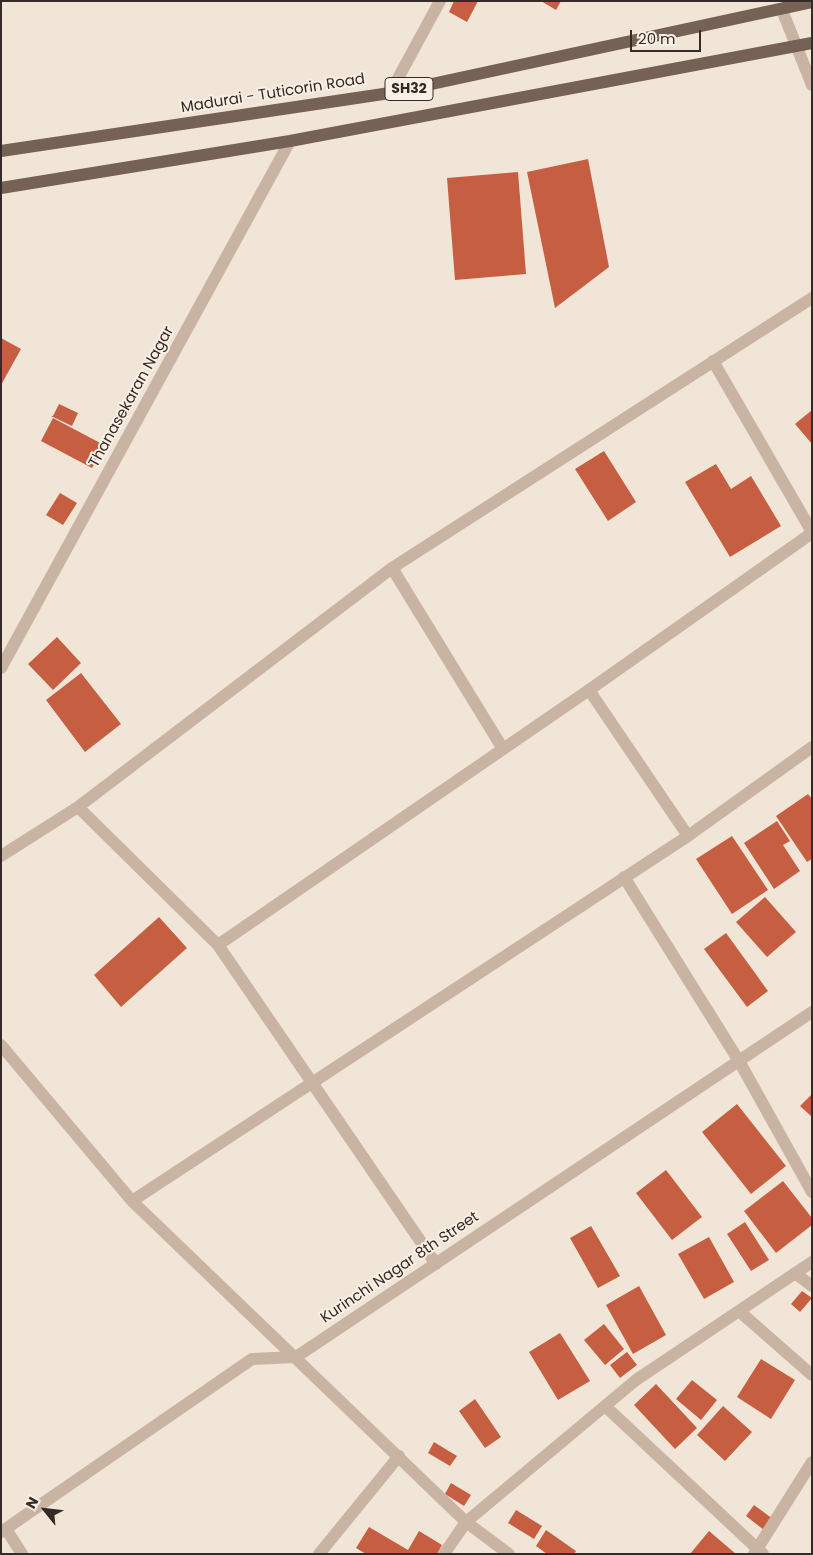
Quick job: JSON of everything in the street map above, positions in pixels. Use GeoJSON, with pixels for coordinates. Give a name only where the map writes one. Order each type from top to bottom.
{"type":"FeatureCollection","features":[{"type":"Feature","properties":{"kind":"main road","name":"Madurai - Tuticorin Road"},"geometry":{"type":"LineString","coordinates":[[1,151],[390,93],[812,2]]}},
{"type":"Feature","properties":{"kind":"main road","name":"SH32"},"geometry":{"type":"LineString","coordinates":[[1,188],[290,141],[812,43]]}},
{"type":"Feature","properties":{"kind":"street"},"geometry":{"type":"LineString","coordinates":[[390,93],[440,1]]}},
{"type":"Feature","properties":{"kind":"street"},"geometry":{"type":"LineString","coordinates":[[782,10],[812,85]]}},
{"type":"Feature","properties":{"kind":"street","name":"Thanasekaran Nagar"},"geometry":{"type":"LineString","coordinates":[[1,668],[290,141]]}},
{"type":"Feature","properties":{"kind":"street"},"geometry":{"type":"LineString","coordinates":[[1,856],[78,807],[392,568],[812,298]]}},
{"type":"Feature","properties":{"kind":"street"},"geometry":{"type":"LineString","coordinates":[[218,945],[589,690],[812,533],[713,362]]}},
{"type":"Feature","properties":{"kind":"street"},"geometry":{"type":"LineString","coordinates":[[392,568],[503,749]]}},
{"type":"Feature","properties":{"kind":"street"},"geometry":{"type":"LineString","coordinates":[[589,690],[688,836]]}},
{"type":"Feature","properties":{"kind":"street"},"geometry":{"type":"LineString","coordinates":[[132,1202],[688,836],[812,747]]}},
{"type":"Feature","properties":{"kind":"street"},"geometry":{"type":"LineString","coordinates":[[78,807],[218,945],[436,1264]]}},
{"type":"Feature","properties":{"kind":"street"},"geometry":{"type":"LineString","coordinates":[[624,877],[739,1061],[812,1192]]}},
{"type":"Feature","properties":{"kind":"street","name":"Kurinchi Nagar 8th Street"},"geometry":{"type":"LineString","coordinates":[[296,1357],[812,1012]]}},
{"type":"Feature","properties":{"kind":"street"},"geometry":{"type":"LineString","coordinates":[[1,1045],[132,1202],[296,1357],[466,1522],[509,1554]]}},
{"type":"Feature","properties":{"kind":"street"},"geometry":{"type":"LineString","coordinates":[[444,1554],[466,1522],[636,1380],[812,1262]]}},
{"type":"Feature","properties":{"kind":"street"},"geometry":{"type":"LineString","coordinates":[[795,1273],[812,1286]]}},
{"type":"Feature","properties":{"kind":"street"},"geometry":{"type":"LineString","coordinates":[[739,1311],[812,1375]]}},
{"type":"Feature","properties":{"kind":"street"},"geometry":{"type":"LineString","coordinates":[[22,1554],[4,1530],[252,1359],[296,1357]]}},
{"type":"Feature","properties":{"kind":"street"},"geometry":{"type":"LineString","coordinates":[[605,1406],[758,1552],[812,1462]]}},
{"type":"Feature","properties":{"kind":"street"},"geometry":{"type":"LineString","coordinates":[[320,1554],[399,1456]]}},
{"type":"Feature","properties":{"kind":"building"},"geometry":{"type":"Polygon","coordinates":[[[454,1],[478,1],[467,22],[449,12],[454,1]]]}},
{"type":"Feature","properties":{"kind":"building"},"geometry":{"type":"Polygon","coordinates":[[[541,1],[561,1],[556,10],[541,1]]]}},
{"type":"Feature","properties":{"kind":"building"},"geometry":{"type":"Polygon","coordinates":[[[588,159],[609,267],[555,308],[527,172],[588,159]]]}},
{"type":"Feature","properties":{"kind":"building"},"geometry":{"type":"Polygon","coordinates":[[[518,172],[526,274],[455,280],[447,178],[518,172]]]}},
{"type":"Feature","properties":{"kind":"building"},"geometry":{"type":"Polygon","coordinates":[[[1,338],[21,349],[1,385],[1,338]]]}},
{"type":"Feature","properties":{"kind":"building"},"geometry":{"type":"Polygon","coordinates":[[[59,404],[78,413],[72,426],[51,416],[53,416],[59,404]]]}},
{"type":"Feature","properties":{"kind":"building"},"geometry":{"type":"Polygon","coordinates":[[[812,410],[812,444],[795,424],[812,410]]]}},
{"type":"Feature","properties":{"kind":"building"},"geometry":{"type":"Polygon","coordinates":[[[53,418],[104,445],[92,468],[41,441],[53,418]]]}},
{"type":"Feature","properties":{"kind":"building"},"geometry":{"type":"Polygon","coordinates":[[[604,451],[636,502],[608,521],[575,469],[604,451]]]}},
{"type":"Feature","properties":{"kind":"building"},"geometry":{"type":"Polygon","coordinates":[[[716,464],[731,489],[751,476],[781,526],[730,557],[685,482],[716,464]]]}},
{"type":"Feature","properties":{"kind":"building"},"geometry":{"type":"Polygon","coordinates":[[[60,493],[77,503],[63,525],[46,515],[60,493]]]}},
{"type":"Feature","properties":{"kind":"building"},"geometry":{"type":"Polygon","coordinates":[[[57,637],[81,663],[53,690],[28,664],[57,637]]]}},
{"type":"Feature","properties":{"kind":"building"},"geometry":{"type":"Polygon","coordinates":[[[81,673],[121,724],[85,752],[46,700],[81,673]]]}},
{"type":"Feature","properties":{"kind":"building"},"geometry":{"type":"Polygon","coordinates":[[[808,794],[812,799],[812,859],[807,862],[776,816],[808,794]]]}},
{"type":"Feature","properties":{"kind":"building"},"geometry":{"type":"Polygon","coordinates":[[[777,821],[790,841],[783,845],[800,871],[774,889],[744,843],[777,821]]]}},
{"type":"Feature","properties":{"kind":"building"},"geometry":{"type":"Polygon","coordinates":[[[732,836],[768,890],[732,914],[696,859],[732,836]]]}},
{"type":"Feature","properties":{"kind":"building"},"geometry":{"type":"Polygon","coordinates":[[[765,897],[796,932],[767,957],[736,922],[765,897]]]}},
{"type":"Feature","properties":{"kind":"building"},"geometry":{"type":"Polygon","coordinates":[[[159,917],[187,948],[121,1007],[94,975],[159,917]]]}},
{"type":"Feature","properties":{"kind":"building"},"geometry":{"type":"Polygon","coordinates":[[[726,933],[768,991],[747,1007],[704,949],[726,933]]]}},
{"type":"Feature","properties":{"kind":"building"},"geometry":{"type":"Polygon","coordinates":[[[812,1094],[812,1117],[800,1106],[812,1094]]]}},
{"type":"Feature","properties":{"kind":"building"},"geometry":{"type":"Polygon","coordinates":[[[737,1104],[786,1166],[751,1194],[702,1132],[737,1104]]]}},
{"type":"Feature","properties":{"kind":"building"},"geometry":{"type":"Polygon","coordinates":[[[666,1170],[702,1217],[672,1240],[636,1193],[666,1170]]]}},
{"type":"Feature","properties":{"kind":"building"},"geometry":{"type":"Polygon","coordinates":[[[783,1181],[812,1218],[812,1225],[776,1253],[744,1211],[783,1181]]]}},
{"type":"Feature","properties":{"kind":"building"},"geometry":{"type":"Polygon","coordinates":[[[745,1222],[769,1260],[751,1271],[727,1234],[745,1222]]]}},
{"type":"Feature","properties":{"kind":"building"},"geometry":{"type":"Polygon","coordinates":[[[591,1226],[620,1276],[598,1288],[570,1238],[591,1226]]]}},
{"type":"Feature","properties":{"kind":"building"},"geometry":{"type":"Polygon","coordinates":[[[709,1237],[734,1282],[704,1299],[678,1254],[709,1237]]]}},
{"type":"Feature","properties":{"kind":"building"},"geometry":{"type":"Polygon","coordinates":[[[639,1286],[666,1335],[633,1354],[606,1305],[639,1286]]]}},
{"type":"Feature","properties":{"kind":"building"},"geometry":{"type":"Polygon","coordinates":[[[802,1291],[812,1298],[800,1312],[791,1304],[802,1291]]]}},
{"type":"Feature","properties":{"kind":"building"},"geometry":{"type":"Polygon","coordinates":[[[604,1324],[624,1349],[605,1365],[584,1340],[604,1324]]]}},
{"type":"Feature","properties":{"kind":"building"},"geometry":{"type":"Polygon","coordinates":[[[560,1333],[590,1381],[558,1400],[529,1352],[560,1333]]]}},
{"type":"Feature","properties":{"kind":"building"},"geometry":{"type":"Polygon","coordinates":[[[627,1352],[637,1365],[620,1378],[610,1365],[627,1352]]]}},
{"type":"Feature","properties":{"kind":"building"},"geometry":{"type":"Polygon","coordinates":[[[761,1359],[795,1380],[771,1419],[737,1397],[761,1359]]]}},
{"type":"Feature","properties":{"kind":"building"},"geometry":{"type":"Polygon","coordinates":[[[692,1380],[717,1400],[701,1420],[676,1399],[692,1380]]]}},
{"type":"Feature","properties":{"kind":"building"},"geometry":{"type":"Polygon","coordinates":[[[656,1384],[697,1428],[675,1449],[634,1405],[656,1384]]]}},
{"type":"Feature","properties":{"kind":"building"},"geometry":{"type":"Polygon","coordinates":[[[475,1399],[501,1437],[485,1448],[459,1411],[475,1399]]]}},
{"type":"Feature","properties":{"kind":"building"},"geometry":{"type":"Polygon","coordinates":[[[723,1406],[752,1432],[725,1461],[697,1435],[723,1406]]]}},
{"type":"Feature","properties":{"kind":"building"},"geometry":{"type":"Polygon","coordinates":[[[434,1442],[457,1456],[450,1466],[428,1453],[434,1442]]]}},
{"type":"Feature","properties":{"kind":"building"},"geometry":{"type":"Polygon","coordinates":[[[451,1483],[471,1495],[464,1506],[445,1494],[451,1483]]]}},
{"type":"Feature","properties":{"kind":"building"},"geometry":{"type":"Polygon","coordinates":[[[754,1505],[773,1519],[764,1530],[746,1516],[754,1505]]]}},
{"type":"Feature","properties":{"kind":"building"},"geometry":{"type":"Polygon","coordinates":[[[516,1510],[542,1526],[534,1539],[508,1523],[516,1510]]]}},
{"type":"Feature","properties":{"kind":"building"},"geometry":{"type":"Polygon","coordinates":[[[369,1527],[408,1550],[419,1531],[442,1545],[437,1554],[366,1554],[356,1548],[369,1527]]]}},
{"type":"Feature","properties":{"kind":"building"},"geometry":{"type":"Polygon","coordinates":[[[546,1530],[576,1551],[574,1554],[547,1554],[536,1546],[546,1530]]]}},
{"type":"Feature","properties":{"kind":"building"},"geometry":{"type":"Polygon","coordinates":[[[709,1531],[736,1554],[690,1554],[709,1531]]]}}]}
